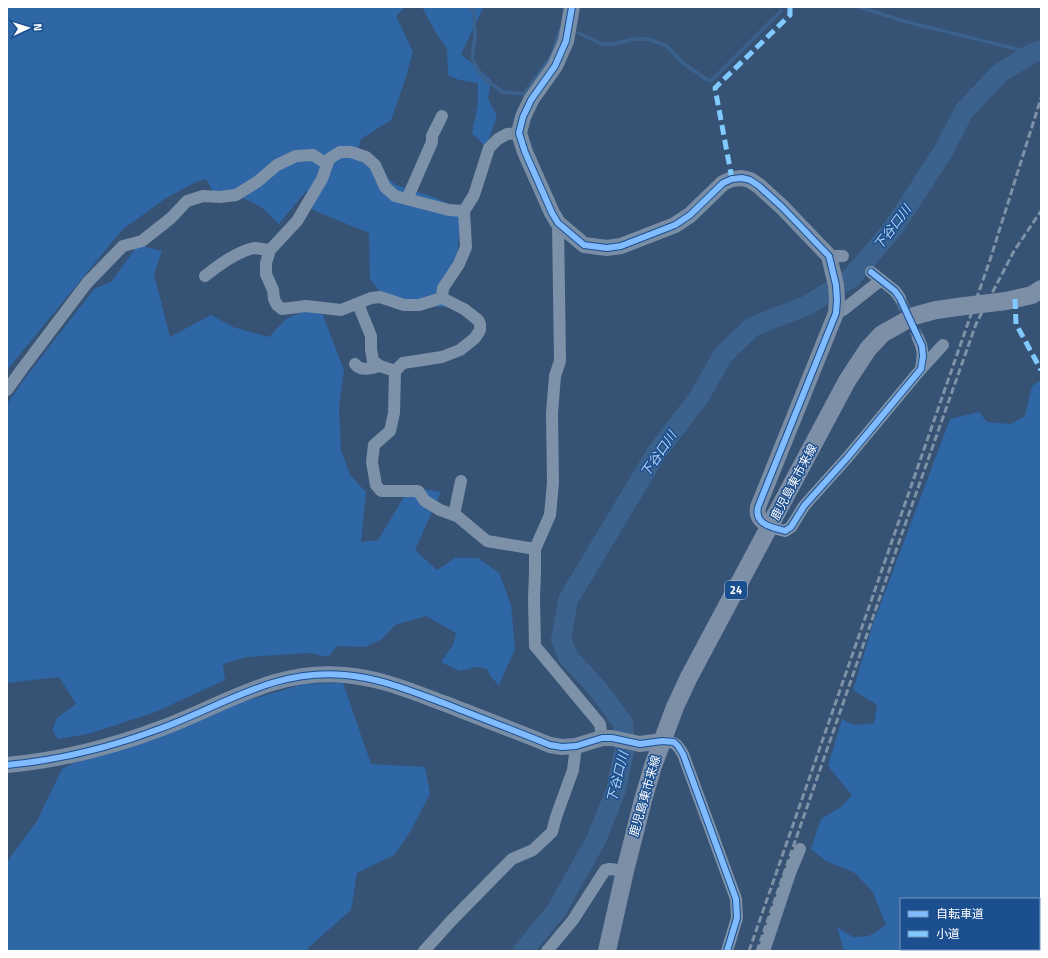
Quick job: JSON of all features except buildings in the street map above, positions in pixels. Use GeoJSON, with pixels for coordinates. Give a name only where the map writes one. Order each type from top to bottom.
{"type":"FeatureCollection","features":[{"type":"Feature","properties":{"kind":"main road","name":"鹿児島東市来線"},"geometry":{"type":"LineString","coordinates":[[607,951],[643,800],[655,759],[675,707],[689,677],[847,382],[868,349],[882,334],[914,316],[936,310],[1006,301],[1032,295],[1041,290]]}},
{"type":"Feature","properties":{"kind":"street"},"geometry":{"type":"LineString","coordinates":[[572,7],[566,41],[555,66],[531,100],[523,117],[519,133],[525,152],[552,213],[558,223],[584,246],[607,248],[622,246],[675,224],[690,215],[723,183],[732,179],[742,178],[750,180],[759,186],[835,260],[837,306],[758,507],[756,513],[758,518],[770,527],[785,531],[791,527],[804,506],[847,458],[942,345]]}},
{"type":"Feature","properties":{"kind":"street"},"geometry":{"type":"LineString","coordinates":[[407,199],[432,142],[432,136],[442,116]]}},
{"type":"Feature","properties":{"kind":"street"},"geometry":{"type":"LineString","coordinates":[[442,298],[443,288],[459,264],[466,246],[464,211],[474,195],[489,148],[498,139],[507,134],[519,133]]}},
{"type":"Feature","properties":{"kind":"street"},"geometry":{"type":"LineString","coordinates":[[464,211],[449,210],[395,196],[385,187],[375,165],[366,157],[351,152],[340,152],[329,159],[322,179],[297,221],[270,250],[266,263],[266,274],[273,290],[274,299],[277,305],[282,309],[306,306],[341,310],[371,298],[380,297],[404,305],[419,305],[442,298],[464,309],[478,320],[480,330],[475,338],[460,350],[442,357],[403,363],[395,371],[394,413],[390,431],[374,446],[372,462],[376,485],[381,491],[418,490],[425,501],[440,510],[454,515],[487,541],[535,549]]}},
{"type":"Feature","properties":{"kind":"street"},"geometry":{"type":"LineString","coordinates":[[7,390],[87,283],[123,246],[142,241],[171,218],[187,201],[203,196],[220,197],[236,195],[257,182],[276,165],[296,156],[313,155],[327,164]]}},
{"type":"Feature","properties":{"kind":"street"},"geometry":{"type":"LineString","coordinates":[[558,223],[560,361],[555,376],[552,413],[553,483],[550,515],[535,549],[535,646],[600,724],[607,738]]}},
{"type":"Feature","properties":{"kind":"street"},"geometry":{"type":"LineString","coordinates":[[205,276],[219,265],[242,252],[256,248],[270,250]]}},
{"type":"Feature","properties":{"kind":"street"},"geometry":{"type":"LineString","coordinates":[[871,272],[895,291],[900,298]]}},
{"type":"Feature","properties":{"kind":"street"},"geometry":{"type":"LineString","coordinates":[[837,306],[843,310],[881,280]]}},
{"type":"Feature","properties":{"kind":"street"},"geometry":{"type":"LineString","coordinates":[[358,304],[371,336],[373,361],[380,366],[395,371]]}},
{"type":"Feature","properties":{"kind":"street"},"geometry":{"type":"LineString","coordinates":[[918,338],[922,346],[923,356],[921,369]]}},
{"type":"Feature","properties":{"kind":"street"},"geometry":{"type":"LineString","coordinates":[[355,364],[362,369],[380,366]]}},
{"type":"Feature","properties":{"kind":"street"},"geometry":{"type":"LineString","coordinates":[[454,515],[460,481]]}},
{"type":"Feature","properties":{"kind":"street"},"geometry":{"type":"LineString","coordinates":[[7,765],[64,757],[119,744],[164,728],[269,683],[289,678],[325,674],[363,677],[394,684],[550,745],[562,747],[576,746],[607,738],[640,744],[662,741],[674,742],[683,754],[736,899],[737,918],[727,951]]}},
{"type":"Feature","properties":{"kind":"street"},"geometry":{"type":"LineString","coordinates":[[424,951],[512,859],[533,850],[552,832],[572,770],[576,746]]}},
{"type":"Feature","properties":{"kind":"street"},"geometry":{"type":"LineString","coordinates":[[764,951],[790,872],[800,849]]}},
{"type":"Feature","properties":{"kind":"street"},"geometry":{"type":"LineString","coordinates":[[546,951],[573,920],[606,870],[610,869],[625,871]]}},
{"type":"Feature","properties":{"kind":"shaded area"},"geometry":{"type":"Polygon","coordinates":[[[7,7],[405,7],[396,16],[413,52],[404,83],[391,120],[361,139],[357,154],[396,185],[434,197],[460,209],[458,254],[438,290],[459,307],[437,307],[427,303],[386,299],[370,279],[369,233],[313,210],[306,191],[279,224],[261,207],[243,198],[218,200],[206,179],[196,182],[166,198],[122,230],[7,370],[7,7]]]}},
{"type":"Feature","properties":{"kind":"shaded area"},"geometry":{"type":"Polygon","coordinates":[[[422,7],[483,8],[461,54],[491,80],[488,99],[497,116],[486,147],[472,133],[478,104],[478,83],[459,80],[448,75],[447,49],[422,7]]]}},
{"type":"Feature","properties":{"kind":"shaded area"},"geometry":{"type":"Polygon","coordinates":[[[138,245],[162,251],[154,274],[170,337],[211,315],[233,327],[269,337],[286,319],[319,305],[344,370],[339,407],[341,450],[350,475],[366,492],[361,542],[378,540],[410,487],[441,492],[415,550],[437,570],[455,558],[478,558],[499,573],[511,605],[515,649],[499,685],[491,677],[487,669],[477,667],[459,671],[441,662],[453,645],[456,633],[426,616],[395,625],[382,639],[365,647],[337,646],[328,657],[310,653],[247,657],[223,664],[225,680],[153,713],[88,734],[58,739],[52,730],[57,718],[76,704],[59,677],[7,683],[7,404],[25,378],[94,289],[111,282],[138,245]]]}},
{"type":"Feature","properties":{"kind":"shaded area"},"geometry":{"type":"Polygon","coordinates":[[[1041,380],[1041,951],[844,951],[837,927],[853,937],[869,936],[886,925],[873,892],[855,873],[826,861],[811,849],[821,819],[841,807],[852,795],[828,766],[842,719],[853,725],[874,723],[877,705],[853,690],[873,624],[950,419],[979,412],[987,422],[1011,424],[1025,416],[1032,386],[1041,380]]]}},
{"type":"Feature","properties":{"kind":"shaded area"},"geometry":{"type":"Polygon","coordinates":[[[343,683],[371,764],[425,767],[430,794],[410,832],[394,855],[357,873],[351,910],[308,948],[309,951],[7,951],[7,862],[37,821],[62,769],[71,764],[148,741],[235,704],[304,684],[343,683]]]}},
{"type":"Feature","properties":{"kind":"waterway"},"geometry":{"type":"LineString","coordinates":[[469,7],[474,11],[475,36],[472,59],[483,78],[503,92],[524,94],[552,55],[560,30]]}},
{"type":"Feature","properties":{"kind":"waterway"},"geometry":{"type":"LineString","coordinates":[[859,7],[907,22],[1033,53]]}},
{"type":"Feature","properties":{"kind":"waterway"},"geometry":{"type":"LineString","coordinates":[[578,33],[602,44],[614,44],[634,39],[649,39],[667,46],[683,63],[711,81],[781,11]]}},
{"type":"Feature","properties":{"kind":"waterway","name":"下谷口川"},"geometry":{"type":"LineString","coordinates":[[523,951],[556,911],[596,840],[616,790],[625,747],[623,723],[598,689],[569,658],[561,640],[568,600],[657,452],[699,397],[723,355],[752,327],[808,305],[851,278],[894,227],[943,152],[964,111],[1000,73],[1033,53],[1041,50]]}},
{"type":"Feature","properties":{"kind":"tunnel"},"geometry":{"type":"LineString","coordinates":[[900,298],[918,338]]}},
{"type":"Feature","properties":{"kind":"railway"},"geometry":{"type":"LineString","coordinates":[[749,951],[990,260],[1041,98]]}},
{"type":"Feature","properties":{"kind":"railway"},"geometry":{"type":"LineString","coordinates":[[757,951],[976,324],[1014,251],[1041,211]]}},
{"type":"Feature","properties":{"kind":"marked path"},"geometry":{"type":"LineString","coordinates":[[732,179],[715,88],[790,15],[790,7]]}},
{"type":"Feature","properties":{"kind":"marked path"},"geometry":{"type":"LineString","coordinates":[[1015,299],[1016,324],[1041,370]]}},
{"type":"Feature","properties":{"kind":"cycle path"},"geometry":{"type":"LineString","coordinates":[[572,7],[566,41],[555,66],[531,100],[523,117],[519,133],[525,152],[552,213],[558,223],[584,245],[607,248],[621,246],[675,225],[690,215],[723,183],[732,179],[742,178],[750,180],[759,186],[782,207],[829,256],[836,285],[836,313],[758,507],[757,513],[759,518],[765,524],[785,531],[791,527],[804,506],[847,458],[921,369],[923,356],[922,346],[900,298],[895,291],[871,272]]}},
{"type":"Feature","properties":{"kind":"cycle path"},"geometry":{"type":"LineString","coordinates":[[7,765],[47,760],[105,747],[162,728],[251,690],[296,677],[320,674],[345,675],[371,679],[397,686],[550,745],[562,747],[576,746],[602,738],[612,738],[640,744],[662,741],[674,742],[683,754],[736,899],[737,918],[727,951]]}}]}
